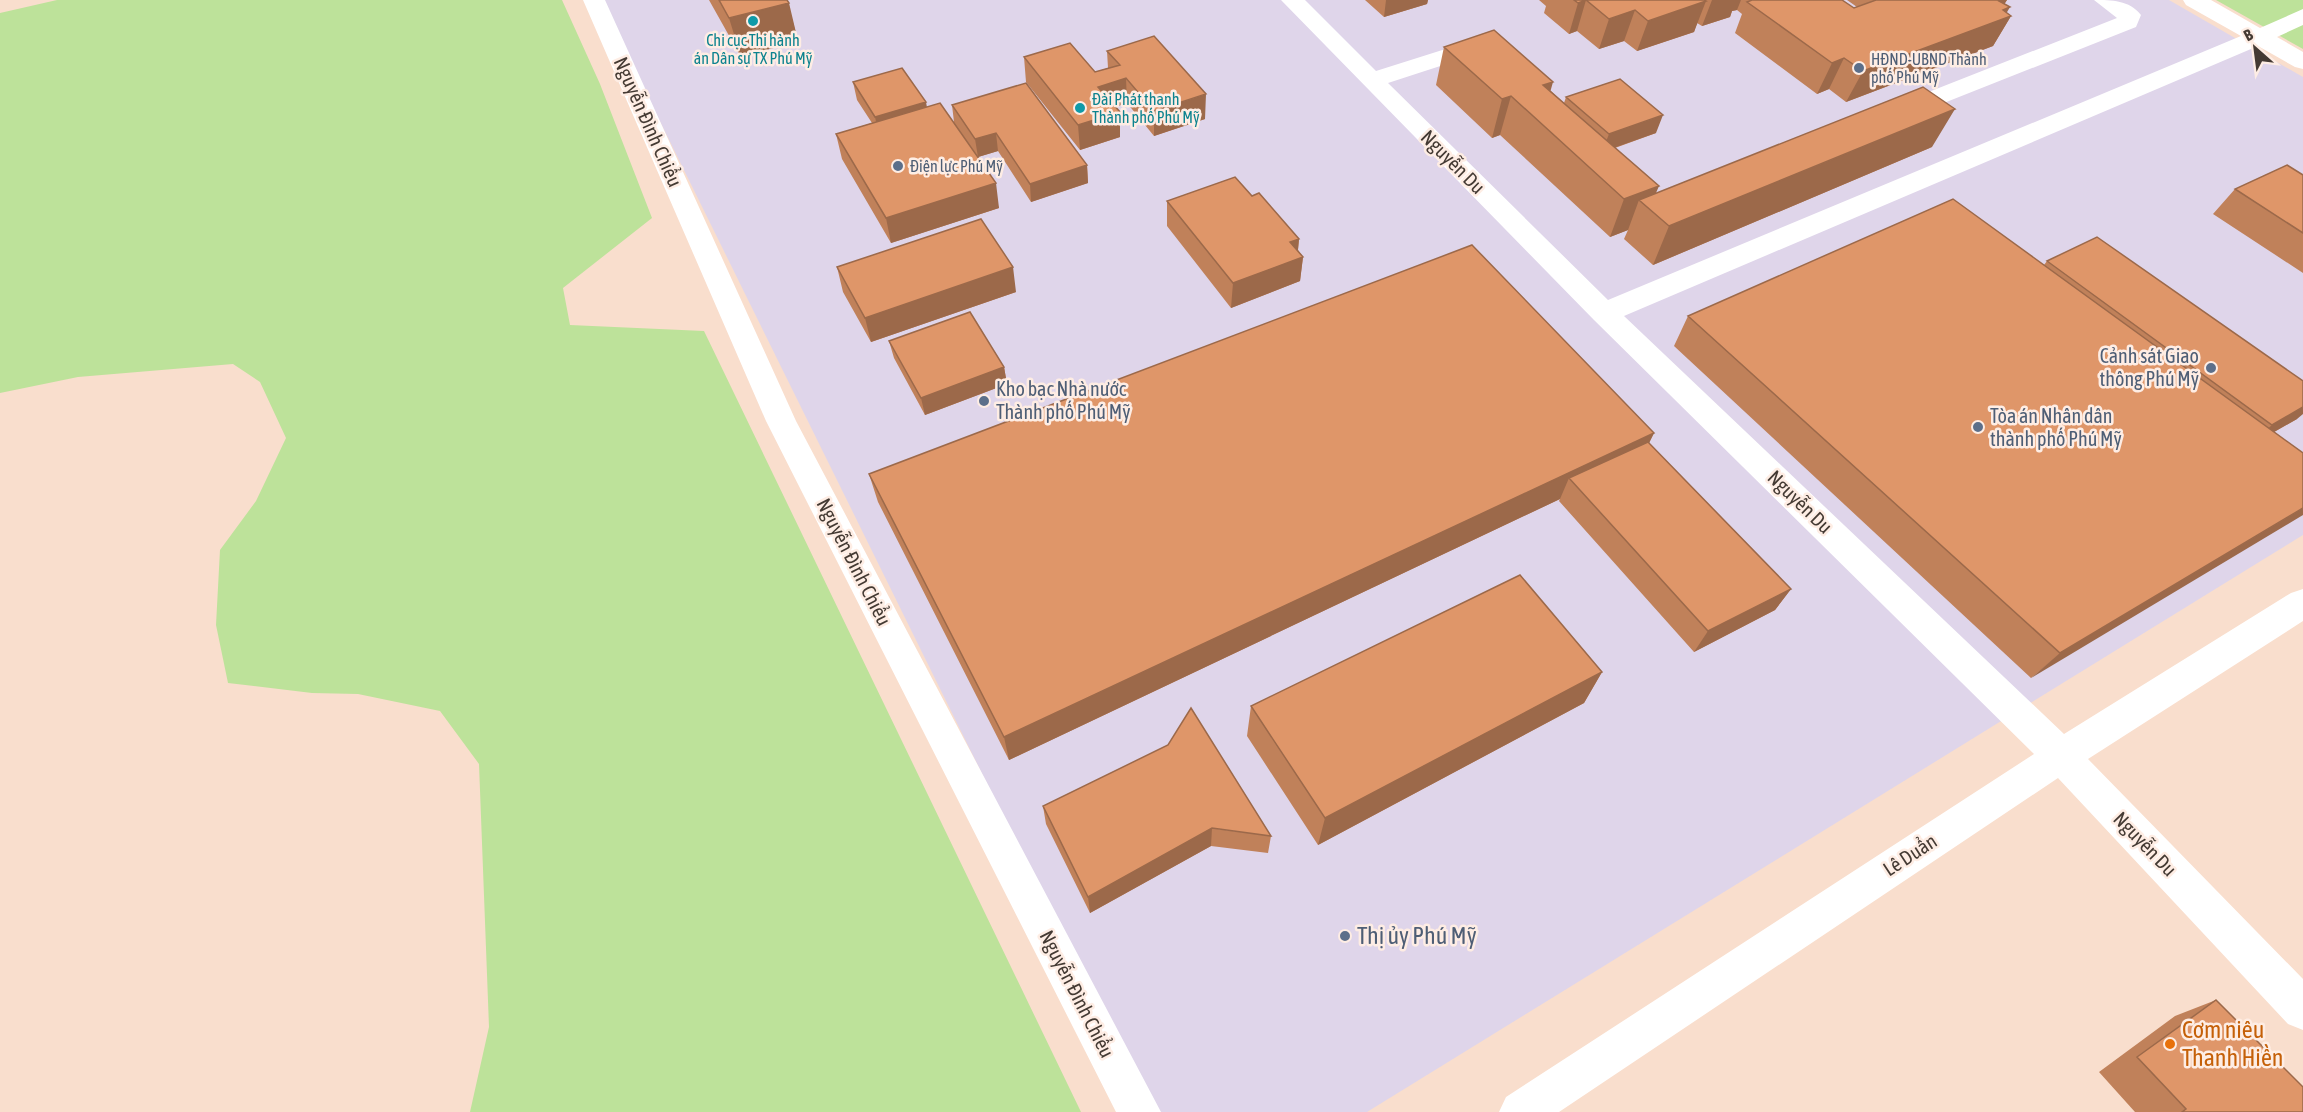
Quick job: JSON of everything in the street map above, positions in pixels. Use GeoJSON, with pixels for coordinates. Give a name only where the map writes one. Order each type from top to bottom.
{"type":"FeatureCollection","features":[{"type":"Feature","properties":{"kind":"street","name":"Nguyễn Đình Chiểu"},"geometry":{"type":"LineString","coordinates":[[594,0],[781,421],[1139,1112]]}},
{"type":"Feature","properties":{"kind":"street","name":"Nguyễn Du"},"geometry":{"type":"LineString","coordinates":[[1292,0],[1604,313],[2061,756],[2303,1009]]}},
{"type":"Feature","properties":{"kind":"street"},"geometry":{"type":"LineString","coordinates":[[1871,123],[2128,21],[2129,15],[2105,0]]}},
{"type":"Feature","properties":{"kind":"street"},"geometry":{"type":"LineString","coordinates":[[2194,0],[2303,62]]}},
{"type":"Feature","properties":{"kind":"street"},"geometry":{"type":"LineString","coordinates":[[1604,313],[2259,37],[2303,16]]}},
{"type":"Feature","properties":{"kind":"street"},"geometry":{"type":"LineString","coordinates":[[1372,80],[1463,51]]}},
{"type":"Feature","properties":{"kind":"street","name":"Lê Duẩn"},"geometry":{"type":"LineString","coordinates":[[1521,1112],[2061,756],[2303,603]]}},
{"type":"Feature","properties":{"kind":"shaded area"},"geometry":{"type":"Polygon","coordinates":[[[600,0],[2169,0],[2303,77],[2303,535],[1367,1112],[1149,1112],[600,0]]]}},
{"type":"Feature","properties":{"kind":"green space"},"geometry":{"type":"Polygon","coordinates":[[[57,0],[562,0],[600,84],[652,218],[563,288],[570,325],[704,331],[1081,1112],[470,1112],[489,1027],[479,764],[440,711],[358,694],[312,693],[228,683],[216,625],[220,550],[256,501],[286,438],[260,382],[233,364],[78,377],[0,393],[0,13],[57,0]]]}},
{"type":"Feature","properties":{"kind":"green space"},"geometry":{"type":"Polygon","coordinates":[[[2216,0],[2303,0],[2303,49],[2216,0]]]}},
{"type":"Feature","properties":{"kind":"building"},"geometry":{"type":"Polygon","coordinates":[[[719,0],[787,0],[789,3],[729,18],[719,0]]]}},
{"type":"Feature","properties":{"kind":"building"},"geometry":{"type":"Polygon","coordinates":[[[1586,0],[1706,1],[1648,21],[1635,10],[1609,19],[1586,0]]]}},
{"type":"Feature","properties":{"kind":"building"},"geometry":{"type":"Polygon","coordinates":[[[1752,0],[1842,0],[1854,8],[1876,0],[2001,0],[1999,1],[2010,7],[2003,10],[2011,16],[1863,71],[1844,58],[1832,63],[1747,2],[1752,0]]]}},
{"type":"Feature","properties":{"kind":"building"},"geometry":{"type":"Polygon","coordinates":[[[1494,30],[1553,82],[1543,85],[1659,186],[1624,199],[1511,96],[1502,99],[1444,47],[1494,30]]]}},
{"type":"Feature","properties":{"kind":"building"},"geometry":{"type":"Polygon","coordinates":[[[1154,36],[1206,94],[1154,111],[1126,78],[1098,87],[1120,112],[1078,125],[1024,57],[1070,43],[1095,72],[1120,65],[1107,51],[1154,36]]]}},
{"type":"Feature","properties":{"kind":"building"},"geometry":{"type":"Polygon","coordinates":[[[902,68],[926,102],[875,117],[853,82],[902,68]]]}},
{"type":"Feature","properties":{"kind":"building"},"geometry":{"type":"Polygon","coordinates":[[[1620,79],[1663,115],[1609,134],[1566,97],[1620,79]]]}},
{"type":"Feature","properties":{"kind":"building"},"geometry":{"type":"Polygon","coordinates":[[[1026,83],[1087,165],[1030,184],[996,133],[975,139],[952,105],[1026,83]]]}},
{"type":"Feature","properties":{"kind":"building"},"geometry":{"type":"Polygon","coordinates":[[[1923,87],[1955,109],[1669,226],[1639,200],[1923,87]]]}},
{"type":"Feature","properties":{"kind":"building","name":"Điện lực Phú Mỹ"},"geometry":{"type":"Polygon","coordinates":[[[940,103],[996,183],[886,218],[836,134],[940,103]]]}},
{"type":"Feature","properties":{"kind":"building"},"geometry":{"type":"Polygon","coordinates":[[[2287,165],[2303,175],[2303,233],[2235,189],[2287,165]]]}},
{"type":"Feature","properties":{"kind":"building"},"geometry":{"type":"Polygon","coordinates":[[[1235,177],[1252,196],[1259,193],[1299,239],[1290,242],[1303,257],[1233,283],[1167,201],[1235,177]]]}},
{"type":"Feature","properties":{"kind":"building","name":"Tòa án Nhân dân thành phố Phú Mỹ"},"geometry":{"type":"Polygon","coordinates":[[[1953,199],[2303,453],[2303,508],[2060,653],[1688,316],[1953,199]]]}},
{"type":"Feature","properties":{"kind":"building"},"geometry":{"type":"Polygon","coordinates":[[[981,219],[1013,267],[865,318],[837,267],[981,219]]]}},
{"type":"Feature","properties":{"kind":"building"},"geometry":{"type":"Polygon","coordinates":[[[2097,237],[2303,381],[2303,407],[2272,425],[2047,261],[2097,237]]]}},
{"type":"Feature","properties":{"kind":"building"},"geometry":{"type":"Polygon","coordinates":[[[1472,245],[1654,433],[1004,737],[869,474],[1472,245]]]}},
{"type":"Feature","properties":{"kind":"building"},"geometry":{"type":"Polygon","coordinates":[[[970,312],[1004,367],[921,398],[889,341],[970,312]]]}},
{"type":"Feature","properties":{"kind":"building"},"geometry":{"type":"Polygon","coordinates":[[[1648,442],[1791,589],[1708,631],[1569,478],[1648,442]]]}},
{"type":"Feature","properties":{"kind":"building"},"geometry":{"type":"Polygon","coordinates":[[[1520,575],[1602,672],[1325,818],[1251,706],[1520,575]]]}},
{"type":"Feature","properties":{"kind":"building"},"geometry":{"type":"Polygon","coordinates":[[[1191,708],[1271,836],[1212,828],[1088,897],[1043,806],[1168,745],[1191,708]]]}},
{"type":"Feature","properties":{"kind":"building"},"geometry":{"type":"Polygon","coordinates":[[[2216,1000],[2303,1087],[2303,1112],[2182,1112],[2186,1109],[2137,1057],[2216,1000]]]}},
{"type":"Feature","properties":{"kind":"place","name":"Chi cục Thi hành án Dân sự TX Phú Mỹ"},"geometry":{"type":"Point","coordinates":[753,21]}},
{"type":"Feature","properties":{"kind":"place","name":"HĐND-UBND Thành phố Phú Mỹ"},"geometry":{"type":"Point","coordinates":[1859,68]}},
{"type":"Feature","properties":{"kind":"place","name":"Đài Phát thanh Thành phố Phú Mỹ"},"geometry":{"type":"Point","coordinates":[1080,108]}},
{"type":"Feature","properties":{"kind":"place","name":"Điện lực Phú Mỹ"},"geometry":{"type":"Point","coordinates":[898,166]}},
{"type":"Feature","properties":{"kind":"place","name":"Cảnh sát Giao thông Phú Mỹ"},"geometry":{"type":"Point","coordinates":[2211,368]}},
{"type":"Feature","properties":{"kind":"place","name":"Kho bạc Nhà nước Thành phố Phú Mỹ"},"geometry":{"type":"Point","coordinates":[984,401]}},
{"type":"Feature","properties":{"kind":"place","name":"Tòa án Nhân dân thành phố Phú Mỹ"},"geometry":{"type":"Point","coordinates":[1978,427]}},
{"type":"Feature","properties":{"kind":"place","name":"Thị ủy Phú Mỹ"},"geometry":{"type":"Point","coordinates":[1345,936]}},
{"type":"Feature","properties":{"kind":"place","name":"Cơm niêu Thanh Hiền"},"geometry":{"type":"Point","coordinates":[2170,1044]}}]}
